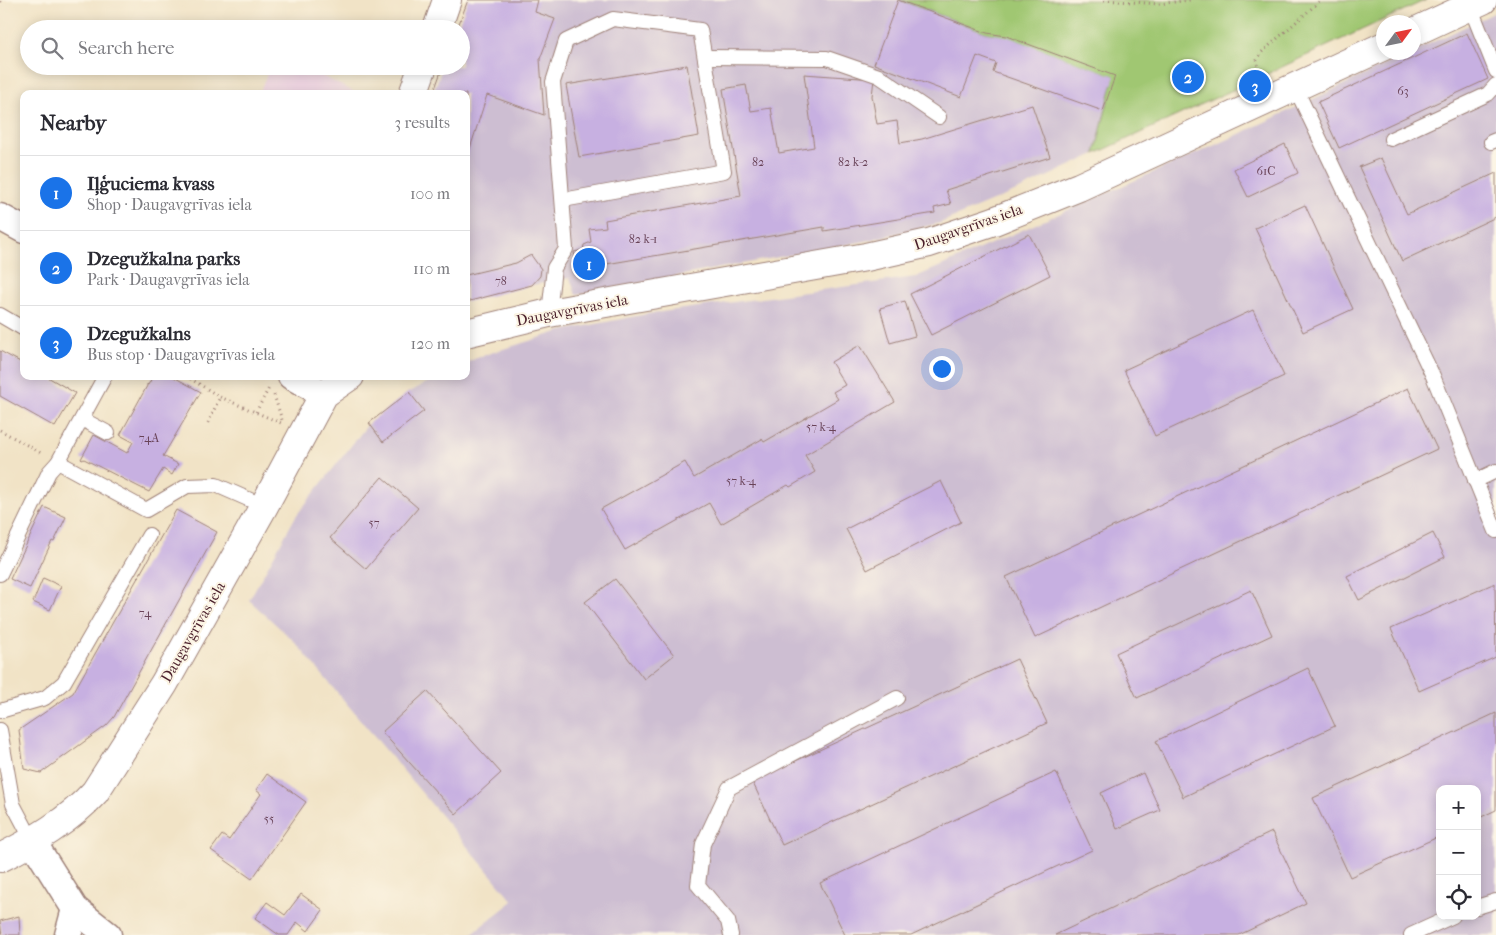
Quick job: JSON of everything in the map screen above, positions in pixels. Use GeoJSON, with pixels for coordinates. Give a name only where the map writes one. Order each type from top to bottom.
{"type":"FeatureCollection","features":[{"type":"Feature","properties":{"kind":"main road"},"geometry":{"type":"LineString","coordinates":[[440,20],[447,0]]}},
{"type":"Feature","properties":{"kind":"main road"},"geometry":{"type":"LineString","coordinates":[[1421,29],[1477,3]]}},
{"type":"Feature","properties":{"kind":"main road","name":"Daugavgrīvas iela"},"geometry":{"type":"LineString","coordinates":[[470,333],[486,327],[549,313],[866,257],[929,243],[994,221],[1079,187],[1376,50]]}},
{"type":"Feature","properties":{"kind":"main road"},"geometry":{"type":"LineString","coordinates":[[414,90],[420,75]]}},
{"type":"Feature","properties":{"kind":"main road","name":"Daugavgrīvas iela"},"geometry":{"type":"LineString","coordinates":[[0,858],[33,842],[85,803],[95,792],[164,684],[264,506],[325,385],[339,380]]}},
{"type":"Feature","properties":{"kind":"street"},"geometry":{"type":"LineString","coordinates":[[0,217],[20,228]]}},
{"type":"Feature","properties":{"kind":"street"},"geometry":{"type":"LineString","coordinates":[[306,380],[325,385]]}},
{"type":"Feature","properties":{"kind":"street"},"geometry":{"type":"LineString","coordinates":[[33,842],[75,908],[108,935]]}},
{"type":"Feature","properties":{"kind":"street"},"geometry":{"type":"LineString","coordinates":[[68,935],[75,908]]}},
{"type":"Feature","properties":{"kind":"lane"},"geometry":{"type":"LineString","coordinates":[[1477,3],[1496,71]]}},
{"type":"Feature","properties":{"kind":"lane"},"geometry":{"type":"LineString","coordinates":[[549,313],[554,268],[566,249],[553,82],[566,41],[613,19],[700,30],[724,171],[563,200]]}},
{"type":"Feature","properties":{"kind":"lane"},"geometry":{"type":"LineString","coordinates":[[704,57],[827,58],[879,76],[939,117]]}},
{"type":"Feature","properties":{"kind":"lane"},"geometry":{"type":"LineString","coordinates":[[1392,139],[1488,94],[1496,85]]}},
{"type":"Feature","properties":{"kind":"lane"},"geometry":{"type":"LineString","coordinates":[[1295,87],[1433,376],[1496,531]]}},
{"type":"Feature","properties":{"kind":"lane"},"geometry":{"type":"LineString","coordinates":[[0,315],[20,327]]}},
{"type":"Feature","properties":{"kind":"lane"},"geometry":{"type":"LineString","coordinates":[[0,574],[49,472],[58,462],[102,380]]}},
{"type":"Feature","properties":{"kind":"lane"},"geometry":{"type":"LineString","coordinates":[[82,419],[108,433]]}},
{"type":"Feature","properties":{"kind":"lane"},"geometry":{"type":"LineString","coordinates":[[58,462],[146,510],[187,486],[216,484],[264,506]]}},
{"type":"Feature","properties":{"kind":"lane"},"geometry":{"type":"LineString","coordinates":[[1475,481],[1496,471]]}},
{"type":"Feature","properties":{"kind":"lane"},"geometry":{"type":"LineString","coordinates":[[0,711],[45,698],[64,682],[149,535]]}},
{"type":"Feature","properties":{"kind":"lane"},"geometry":{"type":"LineString","coordinates":[[731,935],[728,921],[698,885],[703,844],[729,788],[897,698]]}},
{"type":"Feature","properties":{"kind":"lane"},"geometry":{"type":"LineString","coordinates":[[0,730],[13,804],[33,842]]}},
{"type":"Feature","properties":{"kind":"lane"},"geometry":{"type":"LineString","coordinates":[[1481,907],[1496,901]]}},
{"type":"Feature","properties":{"kind":"lane"},"geometry":{"type":"LineString","coordinates":[[1411,935],[1444,920]]}},
{"type":"Feature","properties":{"kind":"path"},"geometry":{"type":"LineString","coordinates":[[1104,0],[1159,4],[1190,0]]}},
{"type":"Feature","properties":{"kind":"path"},"geometry":{"type":"LineString","coordinates":[[1263,76],[1256,62],[1261,53],[1320,0]]}},
{"type":"Feature","properties":{"kind":"path"},"geometry":{"type":"LineString","coordinates":[[192,380],[220,397],[283,424],[270,385],[256,412]]}},
{"type":"Feature","properties":{"kind":"path"},"geometry":{"type":"LineString","coordinates":[[208,423],[220,397]]}},
{"type":"Feature","properties":{"kind":"path"},"geometry":{"type":"LineString","coordinates":[[0,430],[44,454]]}},
{"type":"Feature","properties":{"kind":"shaded area"},"geometry":{"type":"Polygon","coordinates":[[[468,0],[900,0],[987,33],[1006,36],[1115,76],[1095,154],[1019,190],[940,223],[865,241],[576,295],[570,278],[532,285],[470,301],[470,90],[434,90],[440,75],[470,75],[470,20],[460,20],[468,0]]]}},
{"type":"Feature","properties":{"kind":"shaded area"},"geometry":{"type":"Polygon","coordinates":[[[1496,12],[1496,935],[470,935],[513,901],[294,641],[249,600],[296,516],[369,423],[409,392],[432,380],[470,380],[470,361],[481,356],[561,331],[647,314],[916,277],[1229,139],[1395,60],[1421,60],[1421,48],[1496,12]]]}},
{"type":"Feature","properties":{"kind":"shaded area"},"geometry":{"type":"Polygon","coordinates":[[[266,75],[321,75],[350,90],[261,90],[266,75]]]}},
{"type":"Feature","properties":{"kind":"green space"},"geometry":{"type":"Polygon","coordinates":[[[900,0],[1426,0],[1394,15],[1376,15],[1376,23],[1095,154],[1114,76],[1007,37],[987,33],[900,0]]]}},
{"type":"Feature","properties":{"kind":"building"},"geometry":{"type":"Polygon","coordinates":[[[468,0],[538,0],[535,12],[555,19],[540,59],[544,115],[487,95],[470,149],[470,90],[434,90],[440,75],[470,75],[470,20],[460,20],[468,0]]]}},
{"type":"Feature","properties":{"kind":"building"},"geometry":{"type":"Polygon","coordinates":[[[898,0],[987,33],[1006,36],[1115,76],[1103,111],[993,72],[996,63],[977,56],[961,97],[874,64],[898,0]]]}},
{"type":"Feature","properties":{"kind":"building"},"geometry":{"type":"Polygon","coordinates":[[[1467,33],[1488,79],[1339,148],[1318,102],[1409,60],[1421,60],[1421,54],[1467,33]]]}},
{"type":"Feature","properties":{"kind":"building"},"geometry":{"type":"Polygon","coordinates":[[[687,65],[699,136],[579,157],[566,85],[687,65]]]}},
{"type":"Feature","properties":{"kind":"building"},"geometry":{"type":"Polygon","coordinates":[[[804,74],[874,79],[872,96],[877,124],[897,121],[900,143],[922,139],[1032,105],[1050,157],[946,190],[951,204],[934,208],[935,213],[824,231],[824,227],[577,269],[574,252],[583,250],[584,245],[591,242],[589,229],[606,227],[605,220],[741,196],[723,89],[746,85],[751,111],[771,108],[779,153],[814,147],[804,74]]]}},
{"type":"Feature","properties":{"kind":"building"},"geometry":{"type":"Polygon","coordinates":[[[1285,144],[1298,173],[1248,197],[1234,169],[1285,144]]]}},
{"type":"Feature","properties":{"kind":"building"},"geometry":{"type":"Polygon","coordinates":[[[1381,158],[1407,214],[1496,173],[1496,217],[1402,261],[1359,167],[1381,158]]]}},
{"type":"Feature","properties":{"kind":"building"},"geometry":{"type":"Polygon","coordinates":[[[1305,205],[1353,309],[1303,332],[1255,228],[1305,205]]]}},
{"type":"Feature","properties":{"kind":"building"},"geometry":{"type":"Polygon","coordinates":[[[1029,234],[1050,275],[931,335],[910,294],[1029,234]]]}},
{"type":"Feature","properties":{"kind":"building"},"geometry":{"type":"Polygon","coordinates":[[[531,255],[541,269],[540,276],[532,285],[470,301],[470,274],[516,263],[531,255]]]}},
{"type":"Feature","properties":{"kind":"building"},"geometry":{"type":"Polygon","coordinates":[[[905,301],[915,336],[890,343],[880,308],[905,301]]]}},
{"type":"Feature","properties":{"kind":"building"},"geometry":{"type":"Polygon","coordinates":[[[1253,310],[1284,376],[1155,436],[1124,370],[1253,310]]]}},
{"type":"Feature","properties":{"kind":"building"},"geometry":{"type":"Polygon","coordinates":[[[860,345],[895,402],[805,455],[815,472],[790,487],[788,485],[721,524],[709,503],[625,550],[601,509],[685,462],[694,478],[762,439],[764,442],[838,399],[833,392],[845,385],[831,362],[860,345]]]}},
{"type":"Feature","properties":{"kind":"building"},"geometry":{"type":"Polygon","coordinates":[[[0,351],[20,362],[20,380],[53,380],[75,393],[55,427],[0,396],[0,351]]]}},
{"type":"Feature","properties":{"kind":"building"},"geometry":{"type":"Polygon","coordinates":[[[151,380],[179,380],[201,392],[163,456],[178,464],[172,475],[163,469],[149,492],[81,459],[94,435],[127,453],[133,442],[120,435],[151,380]]]}},
{"type":"Feature","properties":{"kind":"building"},"geometry":{"type":"Polygon","coordinates":[[[1408,388],[1437,449],[1035,638],[1006,577],[1408,388]]]}},
{"type":"Feature","properties":{"kind":"building"},"geometry":{"type":"Polygon","coordinates":[[[409,392],[424,411],[383,442],[369,423],[409,392]]]}},
{"type":"Feature","properties":{"kind":"building"},"geometry":{"type":"Polygon","coordinates":[[[382,477],[418,508],[366,569],[330,538],[382,477]]]}},
{"type":"Feature","properties":{"kind":"building"},"geometry":{"type":"Polygon","coordinates":[[[941,481],[961,522],[867,570],[846,529],[941,481]]]}},
{"type":"Feature","properties":{"kind":"building"},"geometry":{"type":"Polygon","coordinates":[[[44,507],[66,517],[54,542],[52,541],[30,588],[10,579],[44,507]]]}},
{"type":"Feature","properties":{"kind":"building"},"geometry":{"type":"Polygon","coordinates":[[[176,510],[217,532],[114,717],[106,726],[41,773],[24,769],[19,730],[73,693],[176,510]]]}},
{"type":"Feature","properties":{"kind":"building"},"geometry":{"type":"Polygon","coordinates":[[[1433,533],[1445,557],[1359,600],[1347,576],[1433,533]]]}},
{"type":"Feature","properties":{"kind":"building"},"geometry":{"type":"Polygon","coordinates":[[[43,578],[61,586],[50,610],[33,602],[43,578]]]}},
{"type":"Feature","properties":{"kind":"building"},"geometry":{"type":"Polygon","coordinates":[[[615,579],[674,655],[644,679],[585,602],[615,579]]]}},
{"type":"Feature","properties":{"kind":"building"},"geometry":{"type":"Polygon","coordinates":[[[1495,583],[1496,657],[1419,691],[1391,629],[1495,583]]]}},
{"type":"Feature","properties":{"kind":"building"},"geometry":{"type":"Polygon","coordinates":[[[1251,590],[1272,635],[1137,698],[1116,653],[1251,590]]]}},
{"type":"Feature","properties":{"kind":"building"},"geometry":{"type":"Polygon","coordinates":[[[1017,659],[1047,723],[782,845],[752,781],[1017,659]]]}},
{"type":"Feature","properties":{"kind":"building"},"geometry":{"type":"Polygon","coordinates":[[[1308,668],[1335,726],[1183,797],[1156,741],[1308,668]]]}},
{"type":"Feature","properties":{"kind":"building"},"geometry":{"type":"Polygon","coordinates":[[[427,691],[501,773],[456,814],[382,732],[427,691]]]}},
{"type":"Feature","properties":{"kind":"building"},"geometry":{"type":"Polygon","coordinates":[[[1496,713],[1496,810],[1481,817],[1481,785],[1436,785],[1436,838],[1350,877],[1313,798],[1496,713]]]}},
{"type":"Feature","properties":{"kind":"building"},"geometry":{"type":"Polygon","coordinates":[[[1056,772],[1092,850],[911,935],[845,935],[820,883],[1056,772]]]}},
{"type":"Feature","properties":{"kind":"building"},"geometry":{"type":"Polygon","coordinates":[[[1143,773],[1160,810],[1117,829],[1101,793],[1143,773]]]}},
{"type":"Feature","properties":{"kind":"building"},"geometry":{"type":"Polygon","coordinates":[[[267,774],[306,802],[252,879],[211,850],[222,835],[229,840],[261,794],[256,790],[267,774]]]}},
{"type":"Feature","properties":{"kind":"building"},"geometry":{"type":"Polygon","coordinates":[[[1272,832],[1306,903],[1239,935],[1055,935],[1272,832]]]}},
{"type":"Feature","properties":{"kind":"building"},"geometry":{"type":"Polygon","coordinates":[[[301,894],[323,910],[308,931],[297,922],[288,935],[279,935],[255,918],[267,902],[285,915],[301,894]]]}},
{"type":"Feature","properties":{"kind":"building"},"geometry":{"type":"Polygon","coordinates":[[[19,916],[20,935],[2,935],[0,921],[19,916]]]}},
{"type":"Feature","properties":{"kind":"place","name":"Dzegužkalna parks"},"geometry":{"type":"Point","coordinates":[1188,77]}},
{"type":"Feature","properties":{"kind":"place","name":"Dzegužkalns"},"geometry":{"type":"Point","coordinates":[1255,86]}},
{"type":"Feature","properties":{"kind":"place","name":"Iļģuciema kvass"},"geometry":{"type":"Point","coordinates":[589,264]}}]}
